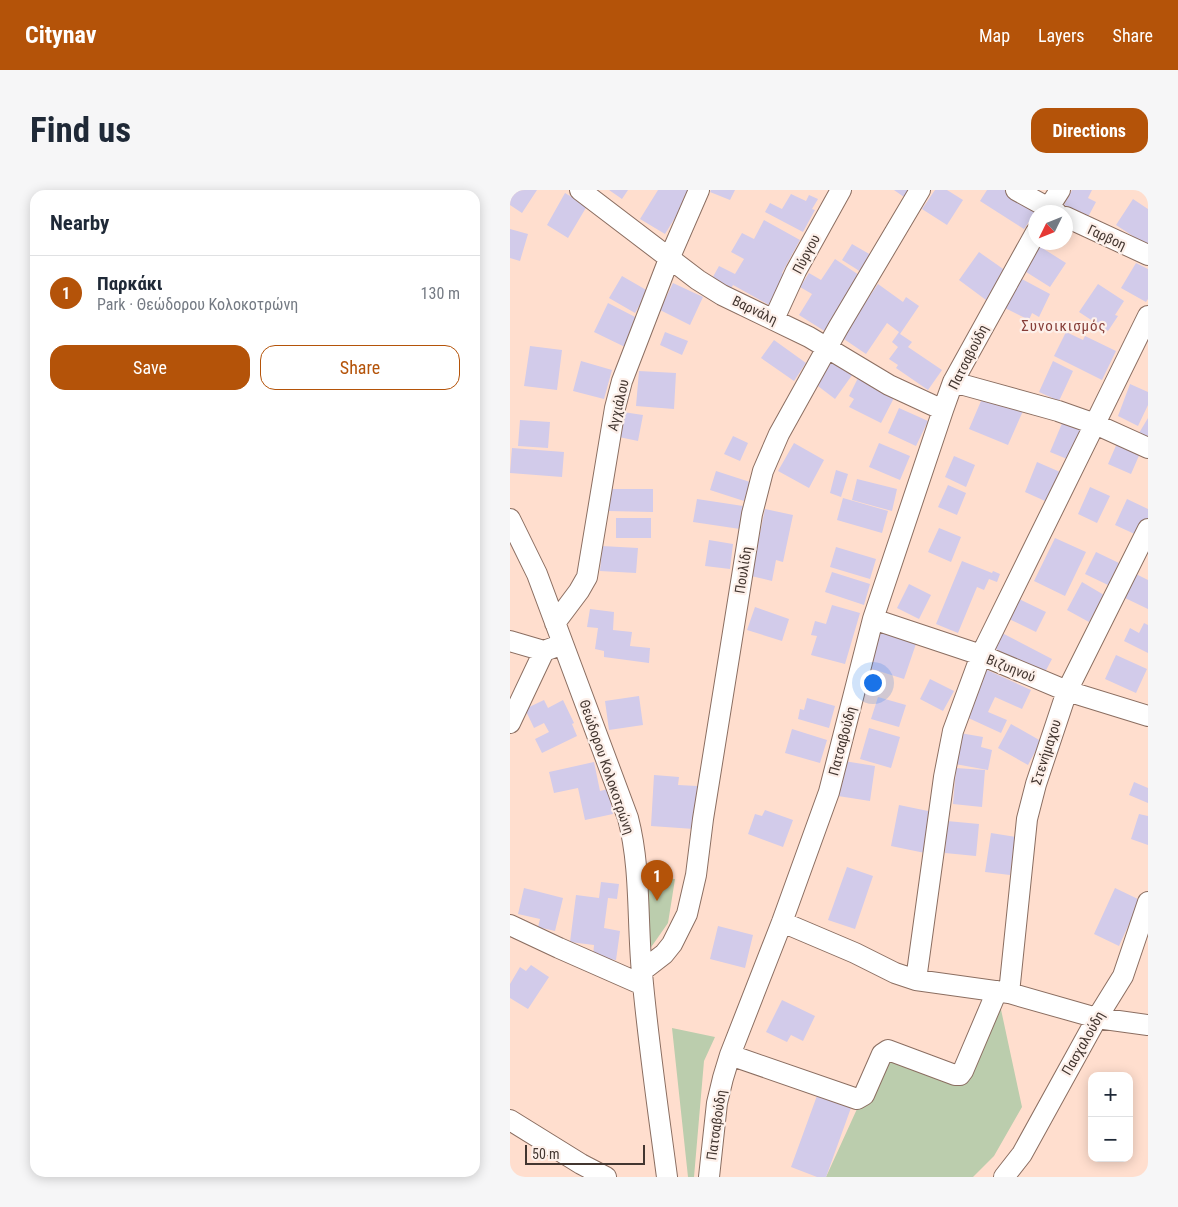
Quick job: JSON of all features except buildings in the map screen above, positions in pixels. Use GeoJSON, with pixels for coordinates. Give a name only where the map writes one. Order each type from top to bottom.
{"type":"FeatureCollection","features":[{"type":"Feature","properties":{"kind":"street","name":"Βαρνάλη"},"geometry":{"type":"LineString","coordinates":[[580,190],[698,280],[722,295],[828,347],[889,384],[943,410]]}},
{"type":"Feature","properties":{"kind":"street","name":"Αγχιάλου"},"geometry":{"type":"LineString","coordinates":[[556,623],[580,591],[587,577],[615,408],[622,381],[669,258],[699,190]]}},
{"type":"Feature","properties":{"kind":"street","name":"Πύργου"},"geometry":{"type":"LineString","coordinates":[[774,319],[796,271],[841,190]]}},
{"type":"Feature","properties":{"kind":"street","name":"Πουλίδη"},"geometry":{"type":"LineString","coordinates":[[643,978],[672,944],[687,914],[696,875],[703,819],[752,514],[763,471],[779,434],[920,190]]}},
{"type":"Feature","properties":{"kind":"street","name":"Γαρβοη"},"geometry":{"type":"LineString","coordinates":[[1016,190],[1041,205]]}},
{"type":"Feature","properties":{"kind":"street"},"geometry":{"type":"LineString","coordinates":[[1056,205],[1060,190]]}},
{"type":"Feature","properties":{"kind":"street","name":"Γαρβοη"},"geometry":{"type":"LineString","coordinates":[[1073,221],[1148,255]]}},
{"type":"Feature","properties":{"kind":"street","name":"Πατσαβούδη"},"geometry":{"type":"LineString","coordinates":[[709,1177],[717,1103],[730,1055],[782,922],[829,792],[874,619],[943,410],[953,382],[1028,246]]}},
{"type":"Feature","properties":{"kind":"street"},"geometry":{"type":"LineString","coordinates":[[916,980],[948,753],[953,732],[981,655],[1148,316]]}},
{"type":"Feature","properties":{"kind":"street"},"geometry":{"type":"LineString","coordinates":[[953,382],[1058,411],[1095,424],[1148,448]]}},
{"type":"Feature","properties":{"kind":"street","name":"Θεώδορου Κολοκοτρώνη"},"geometry":{"type":"LineString","coordinates":[[510,519],[537,574],[556,623],[628,818],[632,834],[636,854],[643,978],[667,1177]]}},
{"type":"Feature","properties":{"kind":"street","name":"Στενήμαχου"},"geometry":{"type":"LineString","coordinates":[[730,1055],[857,1099],[864,1095],[882,1054],[888,1050],[955,1075],[960,1075],[1003,992],[1031,801],[1066,691],[1148,529]]}},
{"type":"Feature","properties":{"kind":"street","name":"Βιζυηνού"},"geometry":{"type":"LineString","coordinates":[[874,619],[981,655],[1066,691],[1148,716]]}},
{"type":"Feature","properties":{"kind":"street"},"geometry":{"type":"LineString","coordinates":[[510,641],[544,651],[563,644]]}},
{"type":"Feature","properties":{"kind":"street"},"geometry":{"type":"LineString","coordinates":[[510,723],[544,651]]}},
{"type":"Feature","properties":{"kind":"street","name":"Πασχαλούδη"},"geometry":{"type":"LineString","coordinates":[[1004,1177],[1022,1154],[1097,1018],[1123,976],[1148,902]]}},
{"type":"Feature","properties":{"kind":"street"},"geometry":{"type":"LineString","coordinates":[[782,922],[855,953],[889,970],[916,980],[1003,992],[1097,1018],[1148,1025]]}},
{"type":"Feature","properties":{"kind":"street"},"geometry":{"type":"LineString","coordinates":[[510,925],[558,948],[643,978]]}},
{"type":"Feature","properties":{"kind":"street"},"geometry":{"type":"LineString","coordinates":[[510,1120],[581,1164],[606,1177]]}},
{"type":"Feature","properties":{"kind":"green space"},"geometry":{"type":"Polygon","coordinates":[[[675,879],[668,923],[647,953],[642,880],[675,879]]]}},
{"type":"Feature","properties":{"kind":"green space"},"geometry":{"type":"Polygon","coordinates":[[[997,991],[1022,1107],[994,1156],[973,1177],[826,1177],[882,1054],[955,1075],[997,991]]]}},
{"type":"Feature","properties":{"kind":"green space"},"geometry":{"type":"Polygon","coordinates":[[[672,1028],[715,1037],[704,1061],[694,1177],[688,1177],[672,1028]]]}},
{"type":"Feature","properties":{"kind":"place","name":"Παρκάκι"},"geometry":{"type":"Point","coordinates":[657,901]}},
{"type":"Feature","properties":{"kind":"district","name":"Συνοικισμός"},"geometry":{"type":"Point","coordinates":[1064,326]}}]}
